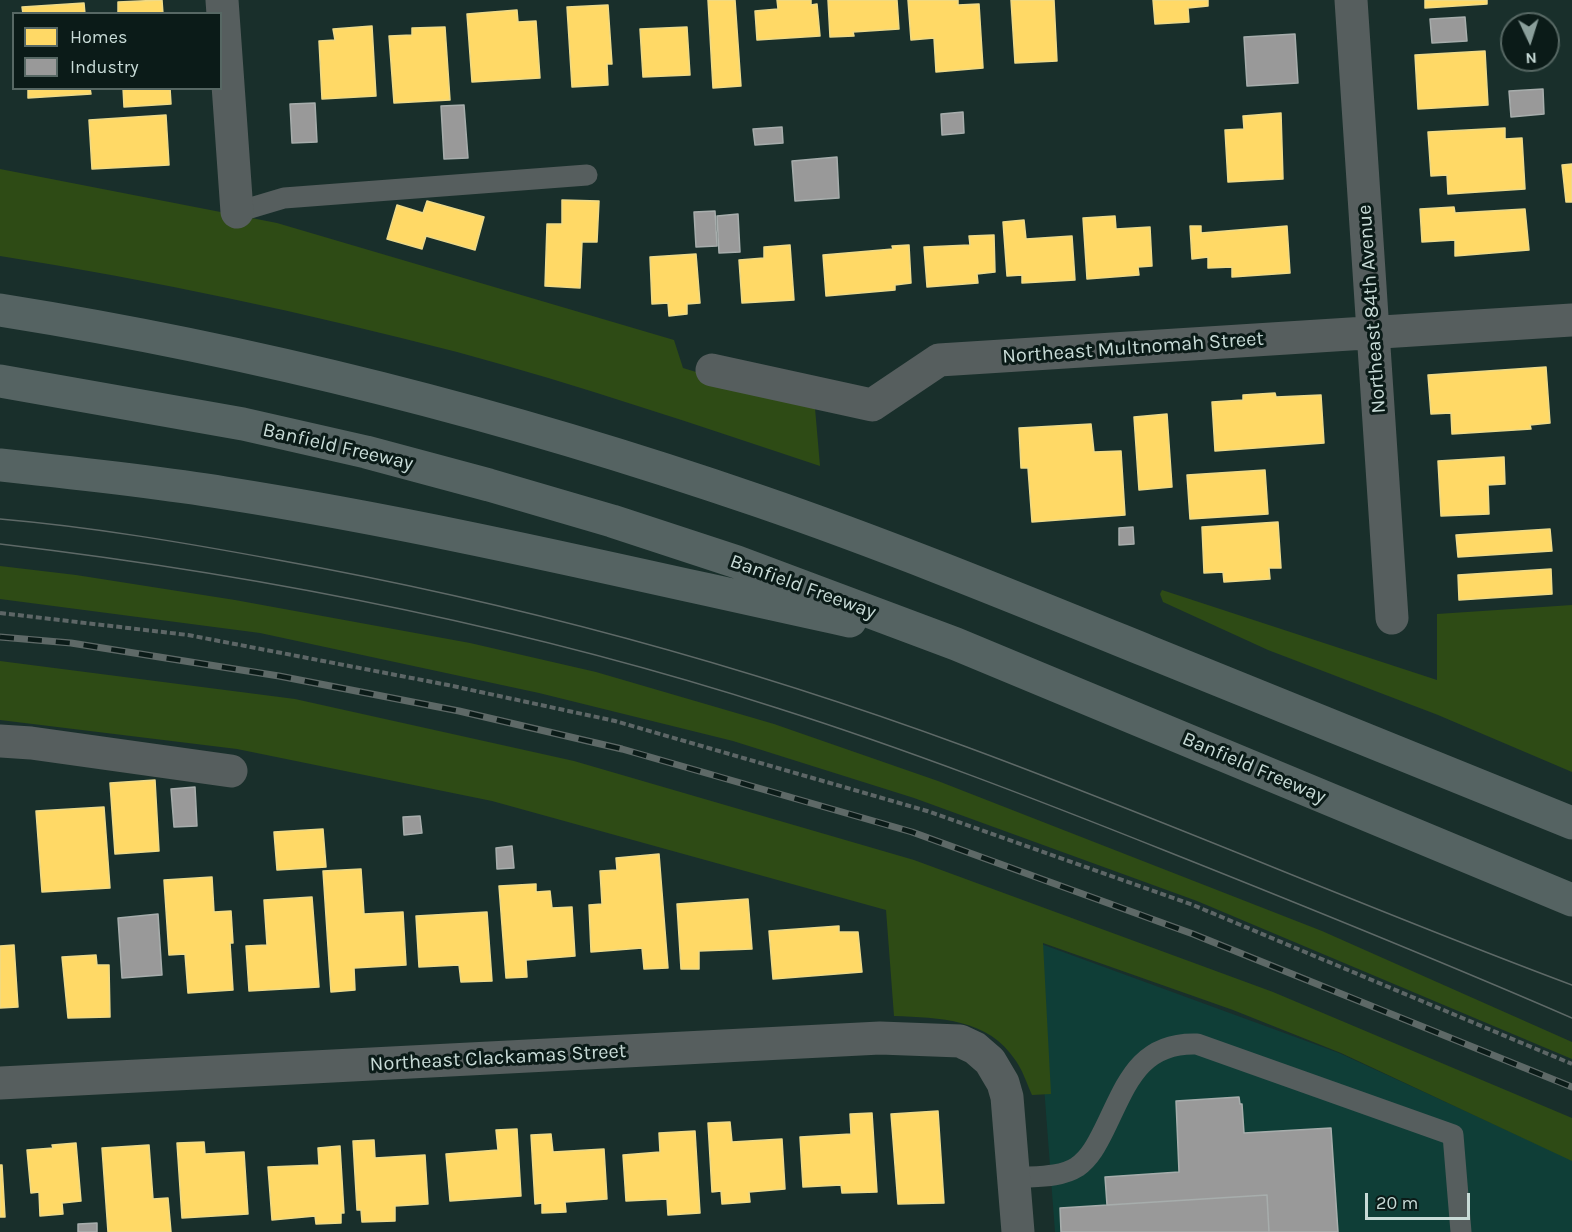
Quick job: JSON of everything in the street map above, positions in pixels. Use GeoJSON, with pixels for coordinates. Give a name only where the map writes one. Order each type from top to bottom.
{"type":"FeatureCollection","features":[{"type":"Feature","properties":{"kind":"highway"},"geometry":{"type":"LineString","coordinates":[[0,310],[180,342],[385,388],[508,422],[716,487],[878,544],[995,589],[1572,823]]}},
{"type":"Feature","properties":{"kind":"highway","name":"Banfield Freeway"},"geometry":{"type":"LineString","coordinates":[[0,381],[243,424],[366,452],[612,521],[737,562],[957,644],[1572,900]]}},
{"type":"Feature","properties":{"kind":"highway"},"geometry":{"type":"LineString","coordinates":[[0,465],[101,475],[225,493],[407,525],[957,644]]}},
{"type":"Feature","properties":{"kind":"street"},"geometry":{"type":"LineString","coordinates":[[222,0],[237,212]]}},
{"type":"Feature","properties":{"kind":"street","name":"Northeast 84th Avenue"},"geometry":{"type":"LineString","coordinates":[[1351,0],[1392,618]]}},
{"type":"Feature","properties":{"kind":"street","name":"Northeast Multnomah Street"},"geometry":{"type":"LineString","coordinates":[[712,370],[872,405],[939,360],[1572,320]]}},
{"type":"Feature","properties":{"kind":"street"},"geometry":{"type":"LineString","coordinates":[[0,741],[31,743],[231,771]]}},
{"type":"Feature","properties":{"kind":"street","name":"Northeast Clackamas Street"},"geometry":{"type":"LineString","coordinates":[[0,1083],[880,1038],[960,1041],[975,1048],[990,1061],[1003,1083],[1007,1097],[1014,1178]]}},
{"type":"Feature","properties":{"kind":"street"},"geometry":{"type":"LineString","coordinates":[[1014,1178],[1018,1232]]}},
{"type":"Feature","properties":{"kind":"lane"},"geometry":{"type":"LineString","coordinates":[[237,212],[284,198],[587,175]]}},
{"type":"Feature","properties":{"kind":"lane"},"geometry":{"type":"LineString","coordinates":[[1014,1178],[1065,1173],[1078,1166],[1093,1151],[1134,1072],[1158,1050],[1180,1043],[1197,1044],[1453,1135],[1461,1232]]}},
{"type":"Feature","properties":{"kind":"path"},"geometry":{"type":"LineString","coordinates":[[0,613],[188,635],[615,720],[927,811],[1193,905],[1572,1064]]}},
{"type":"Feature","properties":{"kind":"shaded area"},"geometry":{"type":"Polygon","coordinates":[[[1033,941],[1339,1053],[1572,1160],[1572,1232],[1055,1232],[1033,941]]]}},
{"type":"Feature","properties":{"kind":"green space"},"geometry":{"type":"Polygon","coordinates":[[[0,169],[277,223],[674,340],[683,368],[815,408],[820,466],[594,392],[457,352],[230,298],[0,256],[0,169]]]}},
{"type":"Feature","properties":{"kind":"green space"},"geometry":{"type":"Polygon","coordinates":[[[0,566],[76,575],[235,600],[470,643],[596,672],[774,724],[938,781],[1322,931],[1572,1042],[1572,1059],[1197,901],[914,798],[733,741],[539,693],[260,633],[0,599],[0,566]]]}},
{"type":"Feature","properties":{"kind":"green space"},"geometry":{"type":"Polygon","coordinates":[[[1162,590],[1437,680],[1437,614],[1572,605],[1572,772],[1438,715],[1268,650],[1163,602],[1160,594],[1162,590]]]}},
{"type":"Feature","properties":{"kind":"green space"},"geometry":{"type":"Polygon","coordinates":[[[0,661],[295,699],[574,761],[914,860],[1273,992],[1572,1118],[1572,1161],[1341,1053],[1233,1010],[1043,943],[1051,1094],[1032,1095],[1016,1061],[992,1036],[962,1023],[894,1016],[886,910],[492,801],[237,749],[0,720],[0,661]]]}},
{"type":"Feature","properties":{"kind":"building: Homes"},"geometry":{"type":"Polygon","coordinates":[[[162,0],[163,12],[118,12],[118,2],[162,0]]]}},
{"type":"Feature","properties":{"kind":"building: Homes"},"geometry":{"type":"Polygon","coordinates":[[[708,0],[735,0],[741,86],[713,88],[708,0]]]}},
{"type":"Feature","properties":{"kind":"building: Homes"},"geometry":{"type":"Polygon","coordinates":[[[777,0],[811,0],[811,5],[817,4],[820,36],[757,40],[755,11],[778,9],[777,0]]]}},
{"type":"Feature","properties":{"kind":"building: Homes"},"geometry":{"type":"Polygon","coordinates":[[[828,0],[897,0],[899,29],[853,32],[854,36],[830,37],[828,0]]]}},
{"type":"Feature","properties":{"kind":"building: Homes"},"geometry":{"type":"Polygon","coordinates":[[[908,0],[958,0],[958,5],[979,4],[983,68],[936,72],[934,38],[911,40],[908,0]]]}},
{"type":"Feature","properties":{"kind":"building: Homes"},"geometry":{"type":"Polygon","coordinates":[[[1011,0],[1054,0],[1057,61],[1015,63],[1011,0]]]}},
{"type":"Feature","properties":{"kind":"building: Homes"},"geometry":{"type":"Polygon","coordinates":[[[1153,0],[1208,0],[1208,6],[1188,8],[1189,22],[1155,24],[1153,0]]]}},
{"type":"Feature","properties":{"kind":"building: Homes"},"geometry":{"type":"Polygon","coordinates":[[[1425,0],[1487,0],[1487,4],[1425,8],[1425,0]]]}},
{"type":"Feature","properties":{"kind":"building: Homes"},"geometry":{"type":"Polygon","coordinates":[[[84,3],[85,12],[23,12],[22,7],[84,3]]]}},
{"type":"Feature","properties":{"kind":"building: Homes"},"geometry":{"type":"Polygon","coordinates":[[[608,5],[612,64],[607,64],[608,85],[572,87],[567,7],[608,5]]]}},
{"type":"Feature","properties":{"kind":"building: Homes"},"geometry":{"type":"Polygon","coordinates":[[[517,10],[518,22],[536,21],[540,78],[472,82],[467,14],[517,10]]]}},
{"type":"Feature","properties":{"kind":"building: Homes"},"geometry":{"type":"Polygon","coordinates":[[[372,26],[376,96],[322,99],[319,41],[335,40],[333,29],[372,26]]]}},
{"type":"Feature","properties":{"kind":"building: Homes"},"geometry":{"type":"Polygon","coordinates":[[[445,27],[450,100],[394,103],[389,36],[412,35],[412,28],[445,27]]]}},
{"type":"Feature","properties":{"kind":"building: Homes"},"geometry":{"type":"Polygon","coordinates":[[[687,27],[690,75],[643,77],[640,29],[687,27]]]}},
{"type":"Feature","properties":{"kind":"building: Homes"},"geometry":{"type":"Polygon","coordinates":[[[1485,51],[1488,105],[1418,109],[1415,55],[1485,51]]]}},
{"type":"Feature","properties":{"kind":"building: Homes"},"geometry":{"type":"Polygon","coordinates":[[[28,90],[90,90],[91,94],[28,98],[28,90]]]}},
{"type":"Feature","properties":{"kind":"building: Homes"},"geometry":{"type":"Polygon","coordinates":[[[123,90],[170,90],[171,104],[124,107],[123,90]]]}},
{"type":"Feature","properties":{"kind":"building: Homes"},"geometry":{"type":"Polygon","coordinates":[[[1281,113],[1283,179],[1228,182],[1225,130],[1244,129],[1243,116],[1281,113]]]}},
{"type":"Feature","properties":{"kind":"building: Homes"},"geometry":{"type":"Polygon","coordinates":[[[166,115],[169,165],[92,169],[89,120],[166,115]]]}},
{"type":"Feature","properties":{"kind":"building: Homes"},"geometry":{"type":"Polygon","coordinates":[[[1505,128],[1505,139],[1522,138],[1525,189],[1448,194],[1447,175],[1431,176],[1428,132],[1505,128]]]}},
{"type":"Feature","properties":{"kind":"building: Homes"},"geometry":{"type":"Polygon","coordinates":[[[1572,164],[1572,202],[1566,202],[1562,165],[1572,164]]]}},
{"type":"Feature","properties":{"kind":"building: Homes"},"geometry":{"type":"Polygon","coordinates":[[[562,200],[599,201],[597,242],[582,242],[580,288],[545,286],[547,224],[562,224],[562,200]]]}},
{"type":"Feature","properties":{"kind":"building: Homes"},"geometry":{"type":"Polygon","coordinates":[[[427,201],[484,217],[475,250],[426,236],[422,249],[387,239],[397,205],[423,213],[427,201]]]}},
{"type":"Feature","properties":{"kind":"building: Homes"},"geometry":{"type":"Polygon","coordinates":[[[1454,207],[1455,213],[1525,209],[1529,250],[1455,256],[1455,240],[1422,242],[1420,209],[1454,207]]]}},
{"type":"Feature","properties":{"kind":"building: Homes"},"geometry":{"type":"Polygon","coordinates":[[[1115,216],[1116,229],[1150,227],[1152,266],[1138,267],[1139,275],[1087,279],[1083,218],[1115,216]]]}},
{"type":"Feature","properties":{"kind":"building: Homes"},"geometry":{"type":"Polygon","coordinates":[[[1024,220],[1026,239],[1072,236],[1075,280],[1022,283],[1022,275],[1007,276],[1003,222],[1024,220]]]}},
{"type":"Feature","properties":{"kind":"building: Homes"},"geometry":{"type":"Polygon","coordinates":[[[1190,226],[1201,226],[1201,233],[1287,226],[1290,273],[1232,277],[1232,267],[1208,268],[1208,257],[1192,259],[1190,226]]]}},
{"type":"Feature","properties":{"kind":"building: Homes"},"geometry":{"type":"Polygon","coordinates":[[[994,235],[995,272],[977,274],[978,283],[927,287],[924,247],[970,245],[969,236],[994,235]]]}},
{"type":"Feature","properties":{"kind":"building: Homes"},"geometry":{"type":"Polygon","coordinates":[[[790,245],[794,300],[742,303],[739,260],[764,258],[764,247],[790,245]]]}},
{"type":"Feature","properties":{"kind":"building: Homes"},"geometry":{"type":"Polygon","coordinates":[[[909,245],[911,283],[895,285],[895,290],[826,296],[823,255],[893,249],[892,246],[909,245]]]}},
{"type":"Feature","properties":{"kind":"building: Homes"},"geometry":{"type":"Polygon","coordinates":[[[696,254],[700,303],[687,304],[687,314],[669,316],[668,303],[652,304],[650,257],[696,254]]]}},
{"type":"Feature","properties":{"kind":"building: Homes"},"geometry":{"type":"Polygon","coordinates":[[[1546,367],[1550,423],[1530,425],[1531,429],[1452,434],[1451,413],[1431,414],[1428,375],[1546,367]]]}},
{"type":"Feature","properties":{"kind":"building: Homes"},"geometry":{"type":"Polygon","coordinates":[[[1275,393],[1276,397],[1321,395],[1324,443],[1215,451],[1212,402],[1243,400],[1243,395],[1275,393]]]}},
{"type":"Feature","properties":{"kind":"building: Homes"},"geometry":{"type":"Polygon","coordinates":[[[1167,414],[1172,487],[1139,490],[1134,417],[1167,414]]]}},
{"type":"Feature","properties":{"kind":"building: Homes"},"geometry":{"type":"Polygon","coordinates":[[[1091,424],[1094,452],[1121,451],[1125,515],[1032,522],[1028,468],[1021,468],[1019,428],[1091,424]]]}},
{"type":"Feature","properties":{"kind":"building: Homes"},"geometry":{"type":"Polygon","coordinates":[[[1504,457],[1505,484],[1488,485],[1489,514],[1441,516],[1438,461],[1504,457]]]}},
{"type":"Feature","properties":{"kind":"building: Homes"},"geometry":{"type":"Polygon","coordinates":[[[1265,470],[1268,514],[1190,519],[1187,475],[1265,470]]]}},
{"type":"Feature","properties":{"kind":"building: Homes"},"geometry":{"type":"Polygon","coordinates":[[[1278,522],[1281,568],[1269,568],[1270,579],[1224,582],[1223,572],[1204,573],[1202,527],[1278,522]]]}},
{"type":"Feature","properties":{"kind":"building: Homes"},"geometry":{"type":"Polygon","coordinates":[[[1550,529],[1552,551],[1458,557],[1456,535],[1550,529]]]}},
{"type":"Feature","properties":{"kind":"building: Homes"},"geometry":{"type":"Polygon","coordinates":[[[1551,569],[1552,594],[1459,600],[1458,575],[1551,569]]]}},
{"type":"Feature","properties":{"kind":"building: Homes"},"geometry":{"type":"Polygon","coordinates":[[[155,780],[159,851],[115,854],[110,783],[155,780]]]}},
{"type":"Feature","properties":{"kind":"building: Homes"},"geometry":{"type":"Polygon","coordinates":[[[104,807],[110,888],[42,892],[36,811],[104,807]]]}},
{"type":"Feature","properties":{"kind":"building: Homes"},"geometry":{"type":"Polygon","coordinates":[[[323,829],[326,867],[277,870],[274,832],[323,829]]]}},
{"type":"Feature","properties":{"kind":"building: Homes"},"geometry":{"type":"Polygon","coordinates":[[[659,854],[668,968],[644,969],[642,948],[591,952],[589,905],[602,904],[600,871],[617,870],[616,858],[659,854]]]}},
{"type":"Feature","properties":{"kind":"building: Homes"},"geometry":{"type":"Polygon","coordinates":[[[361,869],[364,914],[403,912],[406,965],[354,968],[355,990],[331,992],[323,871],[361,869]]]}},
{"type":"Feature","properties":{"kind":"building: Homes"},"geometry":{"type":"Polygon","coordinates":[[[212,877],[214,912],[231,911],[233,943],[230,943],[233,990],[188,993],[185,954],[169,955],[164,880],[212,877]]]}},
{"type":"Feature","properties":{"kind":"building: Homes"},"geometry":{"type":"Polygon","coordinates":[[[536,884],[536,892],[550,891],[552,908],[572,907],[575,956],[526,960],[527,977],[506,978],[499,886],[536,884]]]}},
{"type":"Feature","properties":{"kind":"building: Homes"},"geometry":{"type":"Polygon","coordinates":[[[312,897],[319,987],[249,991],[246,946],[267,945],[264,900],[312,897]]]}},
{"type":"Feature","properties":{"kind":"building: Homes"},"geometry":{"type":"Polygon","coordinates":[[[748,899],[752,949],[699,951],[699,969],[681,969],[677,904],[748,899]]]}},
{"type":"Feature","properties":{"kind":"building: Homes"},"geometry":{"type":"Polygon","coordinates":[[[487,912],[492,981],[461,982],[459,965],[419,967],[416,916],[487,912]]]}},
{"type":"Feature","properties":{"kind":"building: Homes"},"geometry":{"type":"Polygon","coordinates":[[[839,926],[839,932],[858,932],[862,972],[773,979],[769,931],[839,926]]]}},
{"type":"Feature","properties":{"kind":"building: Homes"},"geometry":{"type":"Polygon","coordinates":[[[14,945],[18,1007],[0,1008],[0,946],[14,945]]]}},
{"type":"Feature","properties":{"kind":"building: Homes"},"geometry":{"type":"Polygon","coordinates":[[[96,955],[97,965],[109,965],[110,1017],[68,1018],[62,957],[96,955]]]}},
{"type":"Feature","properties":{"kind":"building: Homes"},"geometry":{"type":"Polygon","coordinates":[[[938,1111],[944,1203],[898,1204],[891,1114],[938,1111]]]}},
{"type":"Feature","properties":{"kind":"building: Homes"},"geometry":{"type":"Polygon","coordinates":[[[872,1113],[877,1192],[842,1193],[841,1185],[803,1187],[800,1137],[851,1134],[850,1114],[872,1113]]]}},
{"type":"Feature","properties":{"kind":"building: Homes"},"geometry":{"type":"Polygon","coordinates":[[[730,1122],[732,1142],[782,1139],[785,1189],[749,1192],[750,1202],[722,1204],[721,1191],[712,1192],[708,1123],[730,1122]]]}},
{"type":"Feature","properties":{"kind":"building: Homes"},"geometry":{"type":"Polygon","coordinates":[[[517,1129],[521,1196],[450,1201],[446,1154],[498,1150],[496,1130],[517,1129]]]}},
{"type":"Feature","properties":{"kind":"building: Homes"},"geometry":{"type":"Polygon","coordinates":[[[695,1131],[700,1213],[668,1215],[667,1199],[626,1201],[623,1155],[660,1152],[659,1133],[695,1131]]]}},
{"type":"Feature","properties":{"kind":"building: Homes"},"geometry":{"type":"Polygon","coordinates":[[[551,1134],[553,1152],[604,1149],[607,1199],[565,1202],[566,1212],[542,1213],[542,1203],[535,1204],[531,1135],[551,1134]]]}},
{"type":"Feature","properties":{"kind":"building: Homes"},"geometry":{"type":"Polygon","coordinates":[[[374,1140],[375,1158],[425,1155],[428,1204],[395,1206],[395,1221],[362,1222],[361,1210],[357,1210],[353,1141],[374,1140]]]}},
{"type":"Feature","properties":{"kind":"building: Homes"},"geometry":{"type":"Polygon","coordinates":[[[204,1142],[205,1154],[244,1152],[248,1214],[182,1218],[177,1143],[204,1142]]]}},
{"type":"Feature","properties":{"kind":"building: Homes"},"geometry":{"type":"Polygon","coordinates":[[[76,1143],[81,1201],[62,1203],[63,1214],[40,1216],[39,1192],[31,1193],[27,1150],[76,1143]]]}},
{"type":"Feature","properties":{"kind":"building: Homes"},"geometry":{"type":"Polygon","coordinates":[[[149,1145],[153,1199],[168,1198],[171,1232],[108,1232],[102,1148],[149,1145]]]}},
{"type":"Feature","properties":{"kind":"building: Homes"},"geometry":{"type":"Polygon","coordinates":[[[340,1146],[344,1213],[341,1213],[341,1223],[316,1224],[315,1216],[272,1220],[268,1167],[319,1165],[318,1148],[340,1146]]]}},
{"type":"Feature","properties":{"kind":"building: Homes"},"geometry":{"type":"Polygon","coordinates":[[[0,1165],[2,1165],[5,1217],[0,1217],[0,1165]]]}},
{"type":"Feature","properties":{"kind":"building: Industry"},"geometry":{"type":"Polygon","coordinates":[[[1465,17],[1467,41],[1432,43],[1430,19],[1465,17]]]}},
{"type":"Feature","properties":{"kind":"building: Industry"},"geometry":{"type":"Polygon","coordinates":[[[1295,34],[1298,83],[1247,86],[1244,37],[1295,34]]]}},
{"type":"Feature","properties":{"kind":"building: Industry"},"geometry":{"type":"Polygon","coordinates":[[[1543,89],[1544,114],[1511,117],[1509,91],[1543,89]]]}},
{"type":"Feature","properties":{"kind":"building: Industry"},"geometry":{"type":"Polygon","coordinates":[[[315,103],[317,142],[292,143],[290,104],[315,103]]]}},
{"type":"Feature","properties":{"kind":"building: Industry"},"geometry":{"type":"Polygon","coordinates":[[[464,105],[468,158],[444,159],[441,106],[464,105]]]}},
{"type":"Feature","properties":{"kind":"building: Industry"},"geometry":{"type":"Polygon","coordinates":[[[963,112],[964,133],[942,135],[941,114],[963,112]]]}},
{"type":"Feature","properties":{"kind":"building: Industry"},"geometry":{"type":"Polygon","coordinates":[[[782,127],[783,143],[755,145],[753,129],[782,127]]]}},
{"type":"Feature","properties":{"kind":"building: Industry"},"geometry":{"type":"Polygon","coordinates":[[[837,157],[839,198],[795,201],[792,161],[837,157]]]}},
{"type":"Feature","properties":{"kind":"building: Industry"},"geometry":{"type":"Polygon","coordinates":[[[715,211],[717,246],[696,247],[694,212],[715,211]]]}},
{"type":"Feature","properties":{"kind":"building: Industry"},"geometry":{"type":"Polygon","coordinates":[[[738,214],[740,252],[719,253],[717,216],[738,214]]]}},
{"type":"Feature","properties":{"kind":"building: Industry"},"geometry":{"type":"Polygon","coordinates":[[[1133,527],[1134,544],[1119,545],[1119,528],[1133,527]]]}},
{"type":"Feature","properties":{"kind":"building: Industry"},"geometry":{"type":"Polygon","coordinates":[[[195,787],[197,826],[174,827],[171,789],[195,787]]]}},
{"type":"Feature","properties":{"kind":"building: Industry"},"geometry":{"type":"Polygon","coordinates":[[[420,816],[422,833],[404,835],[403,817],[420,816]]]}},
{"type":"Feature","properties":{"kind":"building: Industry"},"geometry":{"type":"Polygon","coordinates":[[[512,846],[514,868],[497,869],[496,848],[512,846]]]}},
{"type":"Feature","properties":{"kind":"building: Industry"},"geometry":{"type":"Polygon","coordinates":[[[158,914],[162,975],[122,978],[118,918],[158,914]]]}},
{"type":"Feature","properties":{"kind":"building: Industry"},"geometry":{"type":"Polygon","coordinates":[[[1239,1097],[1240,1104],[1242,1104],[1244,1133],[1331,1128],[1338,1232],[1269,1232],[1267,1195],[1107,1205],[1105,1177],[1179,1172],[1176,1101],[1239,1097]]]}},
{"type":"Feature","properties":{"kind":"building: Industry"},"geometry":{"type":"Polygon","coordinates":[[[1267,1195],[1269,1232],[1061,1232],[1060,1208],[1267,1195]]]}},
{"type":"Feature","properties":{"kind":"building: Industry"},"geometry":{"type":"Polygon","coordinates":[[[97,1223],[97,1232],[78,1232],[78,1224],[97,1223]]]}},
{"type":"Feature","properties":{"kind":"tram line"},"geometry":{"type":"LineString","coordinates":[[0,519],[139,536],[365,577],[539,616],[710,662],[880,716],[964,746],[1572,985]]}},
{"type":"Feature","properties":{"kind":"tram line"},"geometry":{"type":"LineString","coordinates":[[0,544],[197,571],[393,607],[490,629],[682,679],[826,724],[1021,794],[1319,912],[1572,1018]]}},
{"type":"Feature","properties":{"kind":"railway"},"geometry":{"type":"LineString","coordinates":[[0,637],[71,643],[279,676],[459,711],[622,749],[912,832],[1193,934],[1572,1087]]}}]}
